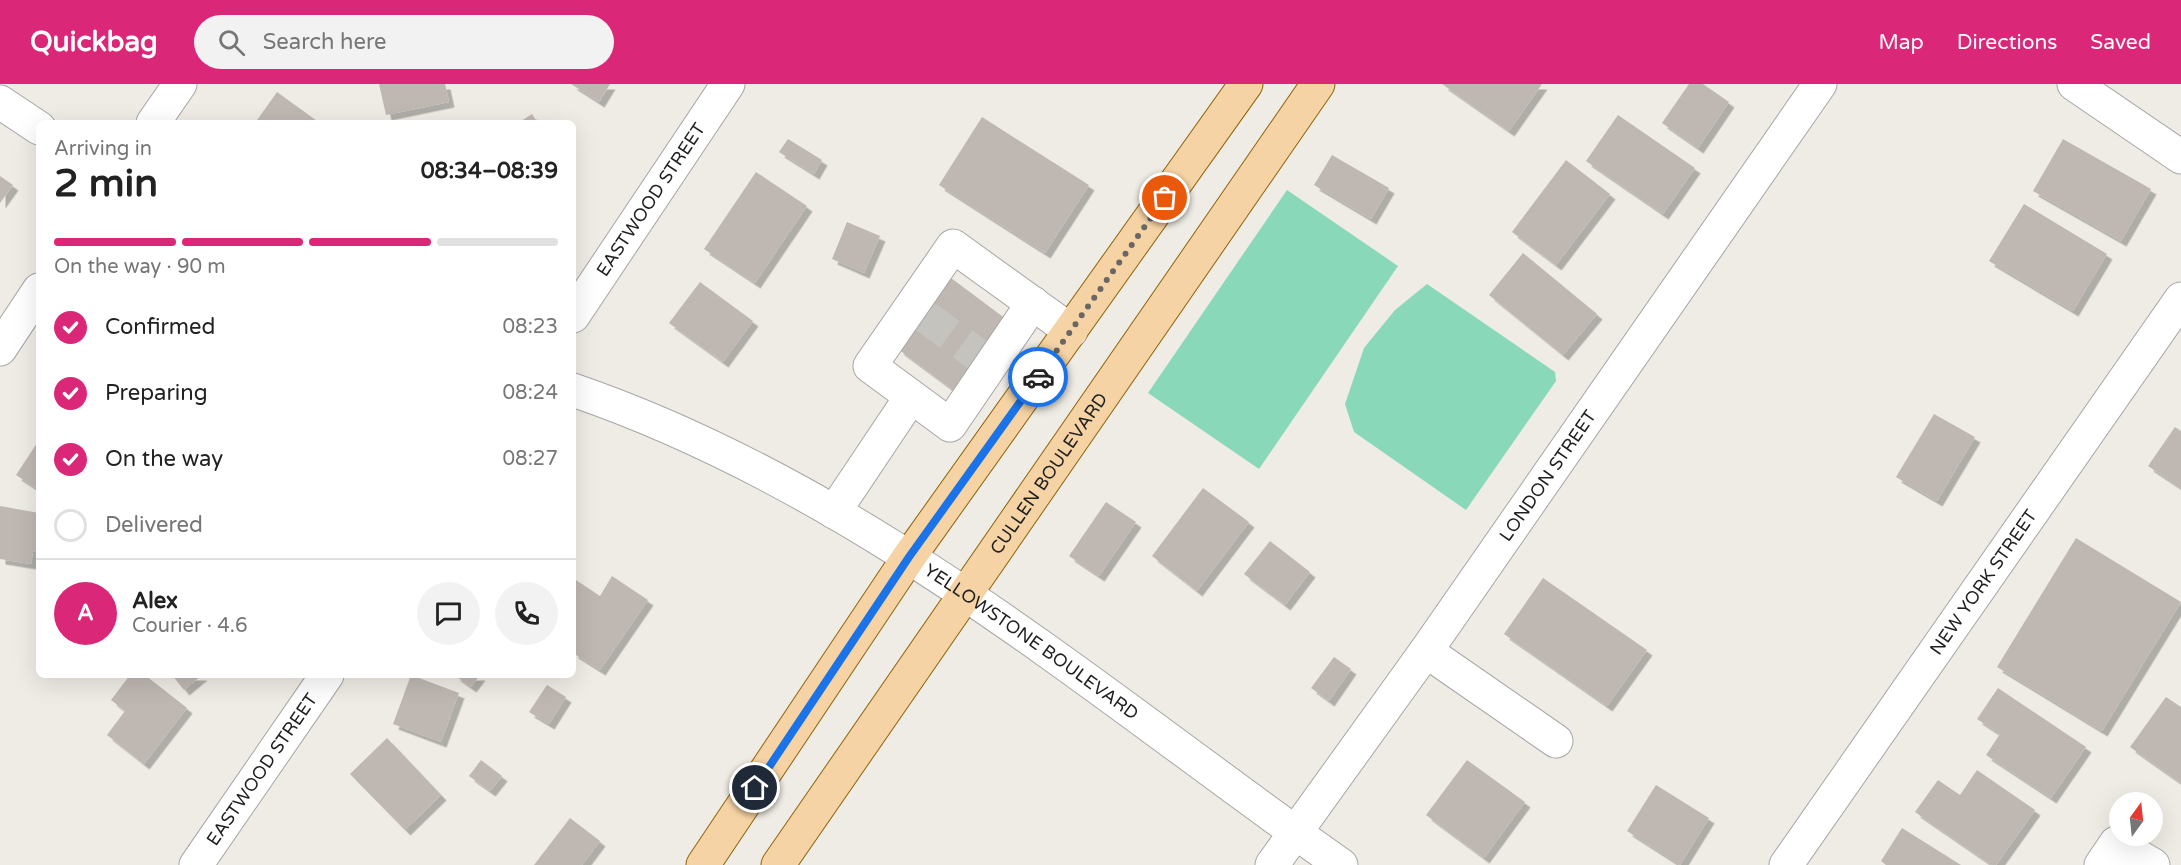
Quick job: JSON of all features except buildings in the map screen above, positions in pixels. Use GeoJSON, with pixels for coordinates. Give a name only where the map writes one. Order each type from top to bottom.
{"type":"FeatureCollection","features":[{"type":"Feature","properties":{"kind":"main road"},"geometry":{"type":"LineString","coordinates":[[704,865],[909,557],[1246,84]]}},
{"type":"Feature","properties":{"kind":"main road","name":"CULLEN BOULEVARD"},"geometry":{"type":"LineString","coordinates":[[778,865],[1318,84]]}},
{"type":"Feature","properties":{"kind":"street"},"geometry":{"type":"LineString","coordinates":[[155,120],[180,84]]}},
{"type":"Feature","properties":{"kind":"street","name":"EASTWOOD STREET"},"geometry":{"type":"LineString","coordinates":[[576,312],[728,84]]}},
{"type":"Feature","properties":{"kind":"street","name":"LONDON STREET"},"geometry":{"type":"LineString","coordinates":[[1272,865],[1426,651],[1820,84]]}},
{"type":"Feature","properties":{"kind":"street"},"geometry":{"type":"LineString","coordinates":[[2074,84],[2181,157]]}},
{"type":"Feature","properties":{"kind":"street"},"geometry":{"type":"LineString","coordinates":[[0,102],[36,126]]}},
{"type":"Feature","properties":{"kind":"street"},"geometry":{"type":"LineString","coordinates":[[986,449],[870,366],[917,311],[953,246],[1071,331]]}},
{"type":"Feature","properties":{"kind":"street"},"geometry":{"type":"LineString","coordinates":[[0,349],[36,295]]}},
{"type":"Feature","properties":{"kind":"street","name":"NEW YORK STREET"},"geometry":{"type":"LineString","coordinates":[[1786,865],[2181,299]]}},
{"type":"Feature","properties":{"kind":"street"},"geometry":{"type":"LineString","coordinates":[[950,425],[986,362],[1034,303]]}},
{"type":"Feature","properties":{"kind":"street","name":"YELLOWSTONE BOULEVARD"},"geometry":{"type":"LineString","coordinates":[[576,391],[637,412],[786,485],[909,557],[967,593],[1341,865]]}},
{"type":"Feature","properties":{"kind":"street"},"geometry":{"type":"LineString","coordinates":[[834,512],[911,397]]}},
{"type":"Feature","properties":{"kind":"street"},"geometry":{"type":"LineString","coordinates":[[1426,651],[1556,741]]}},
{"type":"Feature","properties":{"kind":"street","name":"EASTWOOD STREET"},"geometry":{"type":"LineString","coordinates":[[196,865],[325,678]]}},
{"type":"Feature","properties":{"kind":"street"},"geometry":{"type":"LineString","coordinates":[[2101,865],[2116,843],[2153,865]]}},
{"type":"Feature","properties":{"kind":"green space"},"geometry":{"type":"Polygon","coordinates":[[[1287,190],[1398,266],[1259,469],[1148,393],[1287,190]]]}},
{"type":"Feature","properties":{"kind":"green space"},"geometry":{"type":"Polygon","coordinates":[[[1427,284],[1555,372],[1556,381],[1466,510],[1354,432],[1345,404],[1364,348],[1395,310],[1427,284]]]}},
{"type":"Feature","properties":{"kind":"tunnel"},"geometry":{"type":"LineString","coordinates":[[923,315],[982,358]]}},
{"type":"Feature","properties":{"kind":"way so far"},"geometry":{"type":"LineString","coordinates":[[1038,377],[1165,198]]}},
{"type":"Feature","properties":{"kind":"route"},"geometry":{"type":"LineString","coordinates":[[755,788],[909,557],[1038,377]]}}]}
